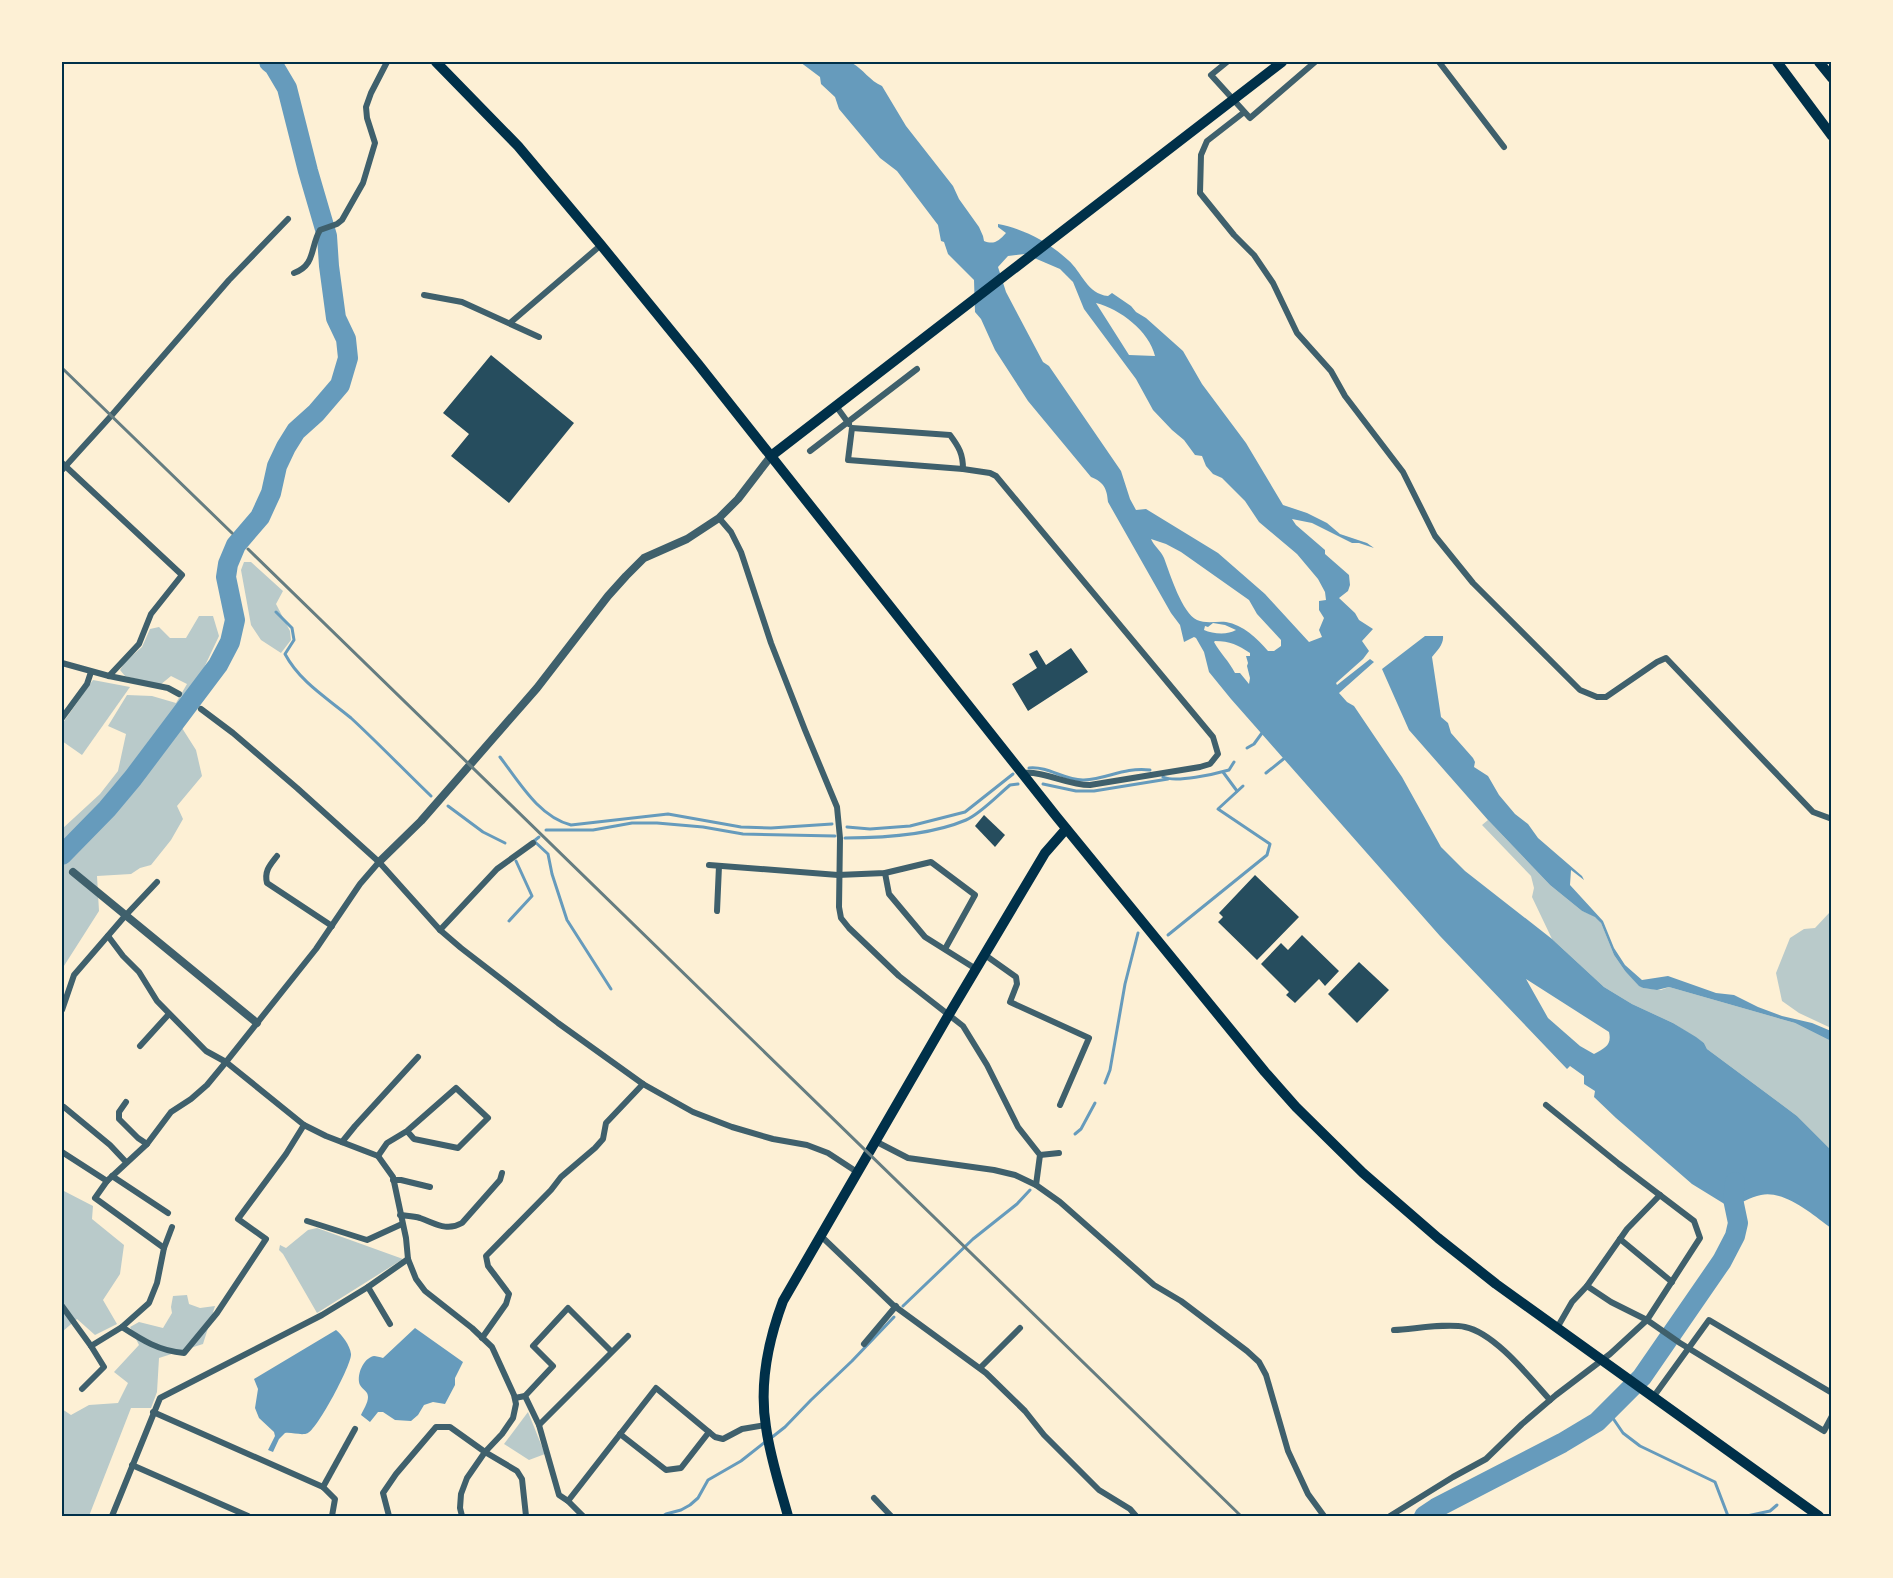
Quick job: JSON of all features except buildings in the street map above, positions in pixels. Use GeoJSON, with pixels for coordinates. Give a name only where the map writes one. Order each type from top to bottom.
{"type":"FeatureCollection","features":[{"type":"Feature","properties":{"kind":"main road"},"geometry":{"type":"LineString","coordinates":[[436,62],[518,146],[601,245],[1066,829],[1296,1107],[1363,1173],[1438,1238],[1557,1328],[1819,1516]]}},
{"type":"Feature","properties":{"kind":"main road"},"geometry":{"type":"LineString","coordinates":[[771,456],[1282,62]]}},
{"type":"Feature","properties":{"kind":"main road"},"geometry":{"type":"LineString","coordinates":[[1777,62],[1832,136]]}},
{"type":"Feature","properties":{"kind":"main road"},"geometry":{"type":"LineString","coordinates":[[1819,62],[1832,78]]}},
{"type":"Feature","properties":{"kind":"main road"},"geometry":{"type":"LineString","coordinates":[[788,1516],[768,1442],[764,1408],[765,1370],[775,1321],[783,1301],[1045,853],[1066,829]]}},
{"type":"Feature","properties":{"kind":"street"},"geometry":{"type":"LineString","coordinates":[[294,273],[303,270],[308,264],[323,229],[342,220],[363,183],[375,143],[366,107],[387,62]]}},
{"type":"Feature","properties":{"kind":"street"},"geometry":{"type":"LineString","coordinates":[[1227,62],[1211,75],[1250,118],[1315,62]]}},
{"type":"Feature","properties":{"kind":"street"},"geometry":{"type":"LineString","coordinates":[[1439,62],[1504,147]]}},
{"type":"Feature","properties":{"kind":"street"},"geometry":{"type":"LineString","coordinates":[[1244,113],[1207,141],[1201,155],[1200,193],[1234,235],[1254,255],[1273,283],[1297,333],[1331,371],[1345,396],[1403,472],[1435,536],[1473,583],[1581,690],[1590,694],[1606,697],[1666,657],[1813,812],[1832,819]]}},
{"type":"Feature","properties":{"kind":"street"},"geometry":{"type":"LineString","coordinates":[[109,676],[139,644],[151,614],[182,575],[63,466],[111,416],[229,280],[288,219]]}},
{"type":"Feature","properties":{"kind":"street"},"geometry":{"type":"LineString","coordinates":[[510,323],[601,245]]}},
{"type":"Feature","properties":{"kind":"street"},"geometry":{"type":"LineString","coordinates":[[424,295],[462,302],[539,338]]}},
{"type":"Feature","properties":{"kind":"street"},"geometry":{"type":"LineString","coordinates":[[810,451],[850,425],[917,369]]}},
{"type":"Feature","properties":{"kind":"street"},"geometry":{"type":"LineString","coordinates":[[835,405],[850,425],[848,460],[963,469],[996,476],[1213,737],[1218,754],[1210,764],[1200,767],[1090,784],[1076,785],[1044,774],[1022,773]]}},
{"type":"Feature","properties":{"kind":"street"},"geometry":{"type":"LineString","coordinates":[[850,425],[950,435],[960,448],[963,469]]}},
{"type":"Feature","properties":{"kind":"street"},"geometry":{"type":"LineString","coordinates":[[164,1248],[95,1198],[107,1181],[147,1144],[171,1112],[207,1085],[332,926],[360,884],[421,821],[537,688],[626,576],[644,558],[687,539],[719,518],[771,456]]}},
{"type":"Feature","properties":{"kind":"street"},"geometry":{"type":"LineString","coordinates":[[719,518],[731,532],[741,552],[771,643],[837,807],[840,838],[839,907],[842,918],[849,928],[899,976],[963,1026],[987,1065],[1018,1127],[1040,1155],[1036,1185]]}},
{"type":"Feature","properties":{"kind":"street"},"geometry":{"type":"LineString","coordinates":[[62,663],[91,672],[168,688],[179,694]]}},
{"type":"Feature","properties":{"kind":"street"},"geometry":{"type":"LineString","coordinates":[[62,718],[87,684],[91,672]]}},
{"type":"Feature","properties":{"kind":"street"},"geometry":{"type":"LineString","coordinates":[[201,709],[281,774],[379,862],[440,930],[496,976],[643,1084],[693,1112],[773,1139],[807,1145],[828,1153],[857,1172]]}},
{"type":"Feature","properties":{"kind":"street"},"geometry":{"type":"LineString","coordinates":[[440,930],[497,869],[533,843]]}},
{"type":"Feature","properties":{"kind":"street"},"geometry":{"type":"LineString","coordinates":[[277,856],[265,876],[267,883],[332,926]]}},
{"type":"Feature","properties":{"kind":"street"},"geometry":{"type":"LineString","coordinates":[[709,865],[838,875],[885,873],[932,862],[975,896],[945,949]]}},
{"type":"Feature","properties":{"kind":"street"},"geometry":{"type":"LineString","coordinates":[[717,911],[719,866]]}},
{"type":"Feature","properties":{"kind":"street"},"geometry":{"type":"LineString","coordinates":[[73,872],[257,1023]]}},
{"type":"Feature","properties":{"kind":"street"},"geometry":{"type":"LineString","coordinates":[[885,873],[890,894],[924,937],[976,969]]}},
{"type":"Feature","properties":{"kind":"street"},"geometry":{"type":"LineString","coordinates":[[62,1010],[74,975],[157,882]]}},
{"type":"Feature","properties":{"kind":"street"},"geometry":{"type":"LineString","coordinates":[[108,936],[139,972],[157,1001],[206,1051],[226,1062],[304,1125],[326,1137],[378,1156],[393,1180],[406,1238],[408,1259],[416,1279],[425,1291],[492,1347],[515,1398],[513,1418],[485,1452],[467,1479],[461,1494],[462,1516]]}},
{"type":"Feature","properties":{"kind":"street"},"geometry":{"type":"LineString","coordinates":[[985,955],[1017,977],[1017,984],[1010,1002],[1089,1038],[1060,1105]]}},
{"type":"Feature","properties":{"kind":"street"},"geometry":{"type":"LineString","coordinates":[[140,1046],[170,1014]]}},
{"type":"Feature","properties":{"kind":"street"},"geometry":{"type":"LineString","coordinates":[[342,1142],[418,1057]]}},
{"type":"Feature","properties":{"kind":"street"},"geometry":{"type":"LineString","coordinates":[[482,1338],[506,1304],[509,1294],[488,1266],[486,1256],[561,1177],[595,1148],[603,1139],[606,1123],[643,1084]]}},
{"type":"Feature","properties":{"kind":"street"},"geometry":{"type":"LineString","coordinates":[[378,1156],[387,1143],[407,1131],[456,1088],[488,1118],[458,1148],[414,1139],[407,1131]]}},
{"type":"Feature","properties":{"kind":"street"},"geometry":{"type":"LineString","coordinates":[[126,1102],[119,1112],[119,1119],[147,1144]]}},
{"type":"Feature","properties":{"kind":"street"},"geometry":{"type":"LineString","coordinates":[[1390,1516],[1486,1459],[1550,1400],[1649,1321],[1700,1238],[1694,1221],[1546,1105]]}},
{"type":"Feature","properties":{"kind":"street"},"geometry":{"type":"LineString","coordinates":[[64,1107],[101,1137],[126,1162]]}},
{"type":"Feature","properties":{"kind":"street"},"geometry":{"type":"LineString","coordinates":[[122,1327],[153,1347],[169,1352],[184,1353],[217,1313],[266,1239],[238,1219],[286,1154],[304,1125]]}},
{"type":"Feature","properties":{"kind":"street"},"geometry":{"type":"LineString","coordinates":[[875,1141],[908,1158],[994,1170],[1036,1185],[1060,1202],[1154,1285],[1181,1301],[1247,1351],[1259,1362],[1266,1375],[1288,1451],[1308,1494],[1324,1516]]}},
{"type":"Feature","properties":{"kind":"street"},"geometry":{"type":"LineString","coordinates":[[62,1152],[107,1181]]}},
{"type":"Feature","properties":{"kind":"street"},"geometry":{"type":"LineString","coordinates":[[1040,1155],[1059,1153]]}},
{"type":"Feature","properties":{"kind":"street"},"geometry":{"type":"LineString","coordinates":[[400,1215],[417,1217],[446,1228],[454,1227],[462,1223],[500,1180],[502,1173]]}},
{"type":"Feature","properties":{"kind":"street"},"geometry":{"type":"LineString","coordinates":[[112,1176],[168,1214]]}},
{"type":"Feature","properties":{"kind":"street"},"geometry":{"type":"LineString","coordinates":[[393,1180],[430,1187]]}},
{"type":"Feature","properties":{"kind":"street"},"geometry":{"type":"LineString","coordinates":[[1557,1328],[1572,1302],[1587,1286],[1627,1228],[1660,1195]]}},
{"type":"Feature","properties":{"kind":"street"},"geometry":{"type":"LineString","coordinates":[[307,1221],[367,1240],[402,1224]]}},
{"type":"Feature","properties":{"kind":"street"},"geometry":{"type":"LineString","coordinates":[[92,1346],[122,1327],[149,1304],[172,1227]]}},
{"type":"Feature","properties":{"kind":"street"},"geometry":{"type":"LineString","coordinates":[[821,1236],[896,1306],[980,1368],[1093,1484],[1130,1509],[1136,1516]]}},
{"type":"Feature","properties":{"kind":"street"},"geometry":{"type":"LineString","coordinates":[[1620,1239],[1672,1282]]}},
{"type":"Feature","properties":{"kind":"street"},"geometry":{"type":"LineString","coordinates":[[112,1516],[160,1398],[322,1315],[408,1259]]}},
{"type":"Feature","properties":{"kind":"street"},"geometry":{"type":"LineString","coordinates":[[1587,1286],[1611,1302],[1649,1321],[1680,1343],[1824,1431],[1832,1416]]}},
{"type":"Feature","properties":{"kind":"street"},"geometry":{"type":"LineString","coordinates":[[368,1287],[390,1324]]}},
{"type":"Feature","properties":{"kind":"street"},"geometry":{"type":"LineString","coordinates":[[62,1306],[92,1346],[104,1367],[82,1389]]}},
{"type":"Feature","properties":{"kind":"street"},"geometry":{"type":"LineString","coordinates":[[864,1344],[896,1306]]}},
{"type":"Feature","properties":{"kind":"street"},"geometry":{"type":"LineString","coordinates":[[515,1398],[525,1396],[554,1366],[533,1346],[567,1308],[611,1351]]}},
{"type":"Feature","properties":{"kind":"street"},"geometry":{"type":"LineString","coordinates":[[1654,1396],[1709,1320],[1832,1394]]}},
{"type":"Feature","properties":{"kind":"street"},"geometry":{"type":"LineString","coordinates":[[1394,1330],[1464,1327],[1478,1332],[1519,1365],[1550,1400]]}},
{"type":"Feature","properties":{"kind":"street"},"geometry":{"type":"LineString","coordinates":[[980,1368],[1020,1328]]}},
{"type":"Feature","properties":{"kind":"street"},"geometry":{"type":"LineString","coordinates":[[539,1425],[628,1336]]}},
{"type":"Feature","properties":{"kind":"street"},"geometry":{"type":"LineString","coordinates":[[568,1501],[656,1388],[715,1437],[723,1439],[742,1429],[765,1425]]}},
{"type":"Feature","properties":{"kind":"street"},"geometry":{"type":"LineString","coordinates":[[525,1396],[539,1425],[559,1495],[583,1516]]}},
{"type":"Feature","properties":{"kind":"street"},"geometry":{"type":"LineString","coordinates":[[153,1412],[323,1487],[335,1499],[332,1516]]}},
{"type":"Feature","properties":{"kind":"street"},"geometry":{"type":"LineString","coordinates":[[389,1516],[383,1493],[436,1427],[450,1427],[517,1471],[522,1479],[526,1516]]}},
{"type":"Feature","properties":{"kind":"street"},"geometry":{"type":"LineString","coordinates":[[323,1487],[355,1429]]}},
{"type":"Feature","properties":{"kind":"street"},"geometry":{"type":"LineString","coordinates":[[620,1434],[666,1470],[681,1468],[709,1432]]}},
{"type":"Feature","properties":{"kind":"street"},"geometry":{"type":"LineString","coordinates":[[132,1465],[248,1516]]}},
{"type":"Feature","properties":{"kind":"street"},"geometry":{"type":"LineString","coordinates":[[874,1498],[891,1516]]}},
{"type":"Feature","properties":{"kind":"shaded area"},"geometry":{"type":"Polygon","coordinates":[[[244,562],[251,562],[283,591],[276,604],[290,631],[291,640],[281,653],[261,640],[251,625],[241,570],[244,562]]]}},
{"type":"Feature","properties":{"kind":"shaded area"},"geometry":{"type":"Polygon","coordinates":[[[199,616],[213,616],[219,636],[184,704],[182,728],[196,750],[202,776],[177,806],[183,819],[171,840],[151,865],[131,874],[97,876],[99,911],[62,969],[62,829],[100,794],[118,771],[126,734],[108,726],[127,695],[152,696],[176,703],[187,684],[171,676],[160,685],[125,676],[120,670],[125,662],[142,647],[150,629],[159,627],[170,638],[186,638],[199,616]]]}},
{"type":"Feature","properties":{"kind":"shaded area"},"geometry":{"type":"Polygon","coordinates":[[[93,680],[130,687],[82,755],[62,741],[62,724],[93,680]]]}},
{"type":"Feature","properties":{"kind":"shaded area"},"geometry":{"type":"Polygon","coordinates":[[[1488,820],[1550,885],[1582,911],[1595,916],[1601,923],[1614,955],[1625,971],[1643,988],[1661,990],[1669,987],[1795,1023],[1831,1041],[1831,1150],[1797,1116],[1707,1049],[1704,1043],[1673,1023],[1632,1004],[1604,987],[1552,939],[1532,897],[1534,888],[1531,876],[1482,825],[1488,820]]]}},
{"type":"Feature","properties":{"kind":"shaded area"},"geometry":{"type":"Polygon","coordinates":[[[1832,912],[1831,1028],[1799,1013],[1782,1001],[1776,973],[1790,938],[1804,929],[1815,928],[1832,912]]]}},
{"type":"Feature","properties":{"kind":"shaded area"},"geometry":{"type":"Polygon","coordinates":[[[62,1190],[93,1206],[92,1219],[124,1245],[120,1274],[103,1300],[117,1324],[95,1335],[77,1319],[62,1332],[62,1190]]]}},
{"type":"Feature","properties":{"kind":"shaded area"},"geometry":{"type":"Polygon","coordinates":[[[317,1228],[403,1259],[317,1313],[279,1250],[280,1245],[286,1248],[308,1230],[317,1228]]]}},
{"type":"Feature","properties":{"kind":"shaded area"},"geometry":{"type":"Polygon","coordinates":[[[187,1295],[189,1304],[200,1308],[215,1306],[203,1344],[159,1358],[157,1392],[151,1408],[131,1408],[89,1516],[62,1516],[62,1409],[71,1415],[89,1405],[118,1403],[128,1383],[114,1372],[139,1345],[130,1327],[139,1322],[163,1328],[172,1313],[173,1296],[187,1295]]]}},
{"type":"Feature","properties":{"kind":"shaded area"},"geometry":{"type":"Polygon","coordinates":[[[528,1412],[545,1454],[529,1460],[504,1444],[528,1412]]]}},
{"type":"Feature","properties":{"kind":"water"},"geometry":{"type":"Polygon","coordinates":[[[834,60],[852,63],[882,86],[906,126],[953,186],[959,199],[979,227],[984,241],[991,243],[1006,233],[998,227],[998,224],[1026,233],[1052,247],[1068,260],[1095,291],[1108,296],[1112,293],[1131,306],[1183,351],[1202,384],[1246,443],[1283,505],[1307,513],[1327,523],[1340,534],[1367,543],[1374,548],[1352,543],[1312,523],[1292,519],[1325,550],[1325,554],[1349,575],[1348,591],[1339,598],[1359,620],[1373,629],[1362,641],[1369,651],[1336,683],[1337,685],[1370,659],[1374,662],[1339,693],[1354,706],[1402,777],[1441,847],[1465,871],[1552,939],[1604,987],[1696,1037],[1704,1043],[1707,1049],[1797,1116],[1831,1150],[1831,1228],[1798,1205],[1770,1194],[1757,1196],[1731,1208],[1692,1184],[1616,1118],[1594,1097],[1595,1091],[1584,1084],[1584,1076],[1570,1066],[1567,1069],[1440,936],[1231,699],[1209,672],[1204,652],[1196,638],[1184,642],[1180,625],[1108,502],[1104,487],[1091,477],[1028,401],[995,350],[981,319],[975,312],[974,280],[948,254],[944,242],[941,241],[938,225],[897,171],[880,158],[839,109],[835,97],[821,84],[820,77],[800,62],[834,60]],[[1025,254],[1008,256],[998,267],[1006,292],[1043,362],[1049,366],[1121,471],[1136,510],[1146,509],[1218,553],[1265,594],[1309,642],[1322,637],[1319,630],[1324,618],[1319,610],[1319,601],[1326,600],[1325,592],[1318,579],[1297,554],[1259,522],[1245,501],[1222,478],[1213,474],[1206,466],[1202,456],[1195,455],[1184,440],[1153,410],[1136,379],[1084,309],[1073,282],[1060,269],[1025,254]],[[1096,303],[1129,355],[1155,356],[1147,338],[1132,322],[1114,310],[1096,303]],[[1151,539],[1163,555],[1177,592],[1186,610],[1192,616],[1200,621],[1226,622],[1238,626],[1268,651],[1274,651],[1281,646],[1281,640],[1257,614],[1249,600],[1181,552],[1151,539]],[[1213,623],[1208,627],[1205,626],[1204,630],[1216,633],[1229,633],[1236,630],[1213,623]],[[1215,641],[1214,642],[1235,673],[1240,673],[1249,684],[1246,656],[1250,656],[1250,653],[1238,646],[1215,641]],[[1526,979],[1548,1018],[1580,1046],[1594,1054],[1607,1046],[1609,1032],[1526,979]]]}},
{"type":"Feature","properties":{"kind":"water"},"geometry":{"type":"Polygon","coordinates":[[[1425,636],[1443,636],[1441,645],[1432,657],[1441,717],[1448,723],[1451,733],[1473,758],[1474,767],[1488,776],[1499,795],[1515,814],[1528,824],[1538,838],[1582,876],[1584,880],[1571,870],[1570,885],[1603,921],[1614,948],[1625,965],[1642,980],[1668,976],[1716,993],[1734,995],[1782,1016],[1812,1023],[1831,1031],[1831,1041],[1795,1023],[1669,987],[1657,990],[1639,986],[1614,955],[1601,923],[1550,885],[1488,820],[1409,730],[1382,669],[1425,636]]]}},
{"type":"Feature","properties":{"kind":"water"},"geometry":{"type":"Polygon","coordinates":[[[415,1328],[463,1362],[455,1378],[455,1385],[445,1404],[433,1402],[424,1405],[411,1421],[395,1420],[383,1412],[378,1412],[370,1422],[361,1415],[368,1397],[359,1381],[361,1368],[370,1357],[383,1358],[415,1328]]]}},
{"type":"Feature","properties":{"kind":"water"},"geometry":{"type":"Polygon","coordinates":[[[336,1330],[345,1340],[351,1354],[346,1370],[326,1408],[308,1433],[285,1433],[279,1439],[273,1452],[268,1450],[275,1436],[274,1432],[259,1418],[255,1408],[258,1389],[254,1379],[336,1330]]]}},
{"type":"Feature","properties":{"kind":"waterway"},"geometry":{"type":"LineString","coordinates":[[62,855],[107,809],[133,778],[218,665],[230,642],[235,620],[226,577],[228,564],[236,545],[260,517],[271,493],[277,466],[286,447],[296,431],[316,413],[340,385],[348,358],[346,339],[336,318],[327,236],[287,88],[274,66],[269,62]]}},
{"type":"Feature","properties":{"kind":"waterway"},"geometry":{"type":"LineString","coordinates":[[276,612],[292,628],[294,640],[285,654],[298,673],[351,718],[431,796]]}},
{"type":"Feature","properties":{"kind":"waterway"},"geometry":{"type":"LineString","coordinates":[[1247,748],[1254,744],[1262,733]]}},
{"type":"Feature","properties":{"kind":"waterway"},"geometry":{"type":"LineString","coordinates":[[500,757],[539,807],[549,815],[571,825],[668,814],[741,827],[771,828],[832,824]]}},
{"type":"Feature","properties":{"kind":"waterway"},"geometry":{"type":"LineString","coordinates":[[1266,773],[1286,757]]}},
{"type":"Feature","properties":{"kind":"waterway"},"geometry":{"type":"LineString","coordinates":[[1163,777],[1177,779],[1215,774],[1229,770],[1234,762]]}},
{"type":"Feature","properties":{"kind":"waterway"},"geometry":{"type":"LineString","coordinates":[[1029,768],[1043,769],[1077,780],[1101,778],[1132,770],[1150,770]]}},
{"type":"Feature","properties":{"kind":"waterway"},"geometry":{"type":"LineString","coordinates":[[1223,772],[1237,791]]}},
{"type":"Feature","properties":{"kind":"waterway"},"geometry":{"type":"LineString","coordinates":[[847,827],[870,829],[910,826],[965,812],[1013,774]]}},
{"type":"Feature","properties":{"kind":"waterway"},"geometry":{"type":"LineString","coordinates":[[1043,784],[1076,791],[1094,791],[1168,779]]}},
{"type":"Feature","properties":{"kind":"waterway"},"geometry":{"type":"LineString","coordinates":[[845,838],[906,835],[952,825],[966,820],[983,809],[1010,785],[1018,784]]}},
{"type":"Feature","properties":{"kind":"waterway"},"geometry":{"type":"LineString","coordinates":[[1168,935],[1267,855],[1270,844],[1218,809],[1243,786]]}},
{"type":"Feature","properties":{"kind":"waterway"},"geometry":{"type":"LineString","coordinates":[[448,806],[483,832],[505,843]]}},
{"type":"Feature","properties":{"kind":"waterway"},"geometry":{"type":"LineString","coordinates":[[546,830],[593,830],[632,823],[657,823],[703,827],[743,834],[835,836]]}},
{"type":"Feature","properties":{"kind":"waterway"},"geometry":{"type":"LineString","coordinates":[[539,837],[534,841],[548,854],[567,920],[611,989]]}},
{"type":"Feature","properties":{"kind":"waterway"},"geometry":{"type":"LineString","coordinates":[[509,921],[532,896],[516,861]]}},
{"type":"Feature","properties":{"kind":"waterway"},"geometry":{"type":"LineString","coordinates":[[1105,1083],[1110,1070],[1125,984],[1138,933]]}},
{"type":"Feature","properties":{"kind":"waterway"},"geometry":{"type":"LineString","coordinates":[[1075,1134],[1081,1129],[1095,1103]]}},
{"type":"Feature","properties":{"kind":"waterway"},"geometry":{"type":"LineString","coordinates":[[1424,1516],[1597,1422],[1642,1377],[1722,1261],[1735,1236],[1738,1223],[1733,1199],[1735,1182]]}},
{"type":"Feature","properties":{"kind":"waterway"},"geometry":{"type":"LineString","coordinates":[[903,1306],[973,1239],[1017,1204],[1030,1190]]}},
{"type":"Feature","properties":{"kind":"waterway"},"geometry":{"type":"LineString","coordinates":[[771,1438],[785,1427],[894,1317]]}},
{"type":"Feature","properties":{"kind":"waterway"},"geometry":{"type":"LineString","coordinates":[[1608,1411],[1623,1433],[1640,1446],[1715,1482],[1728,1516]]}},
{"type":"Feature","properties":{"kind":"waterway"},"geometry":{"type":"LineString","coordinates":[[663,1516],[690,1505],[698,1498],[708,1480],[741,1461],[765,1442]]}},
{"type":"Feature","properties":{"kind":"waterway"},"geometry":{"type":"LineString","coordinates":[[1747,1516],[1770,1511],[1777,1505]]}},
{"type":"Feature","properties":{"kind":"railway"},"geometry":{"type":"LineString","coordinates":[[62,368],[232,533]]}},
{"type":"Feature","properties":{"kind":"railway"},"geometry":{"type":"LineString","coordinates":[[248,549],[1241,1516]]}}]}
